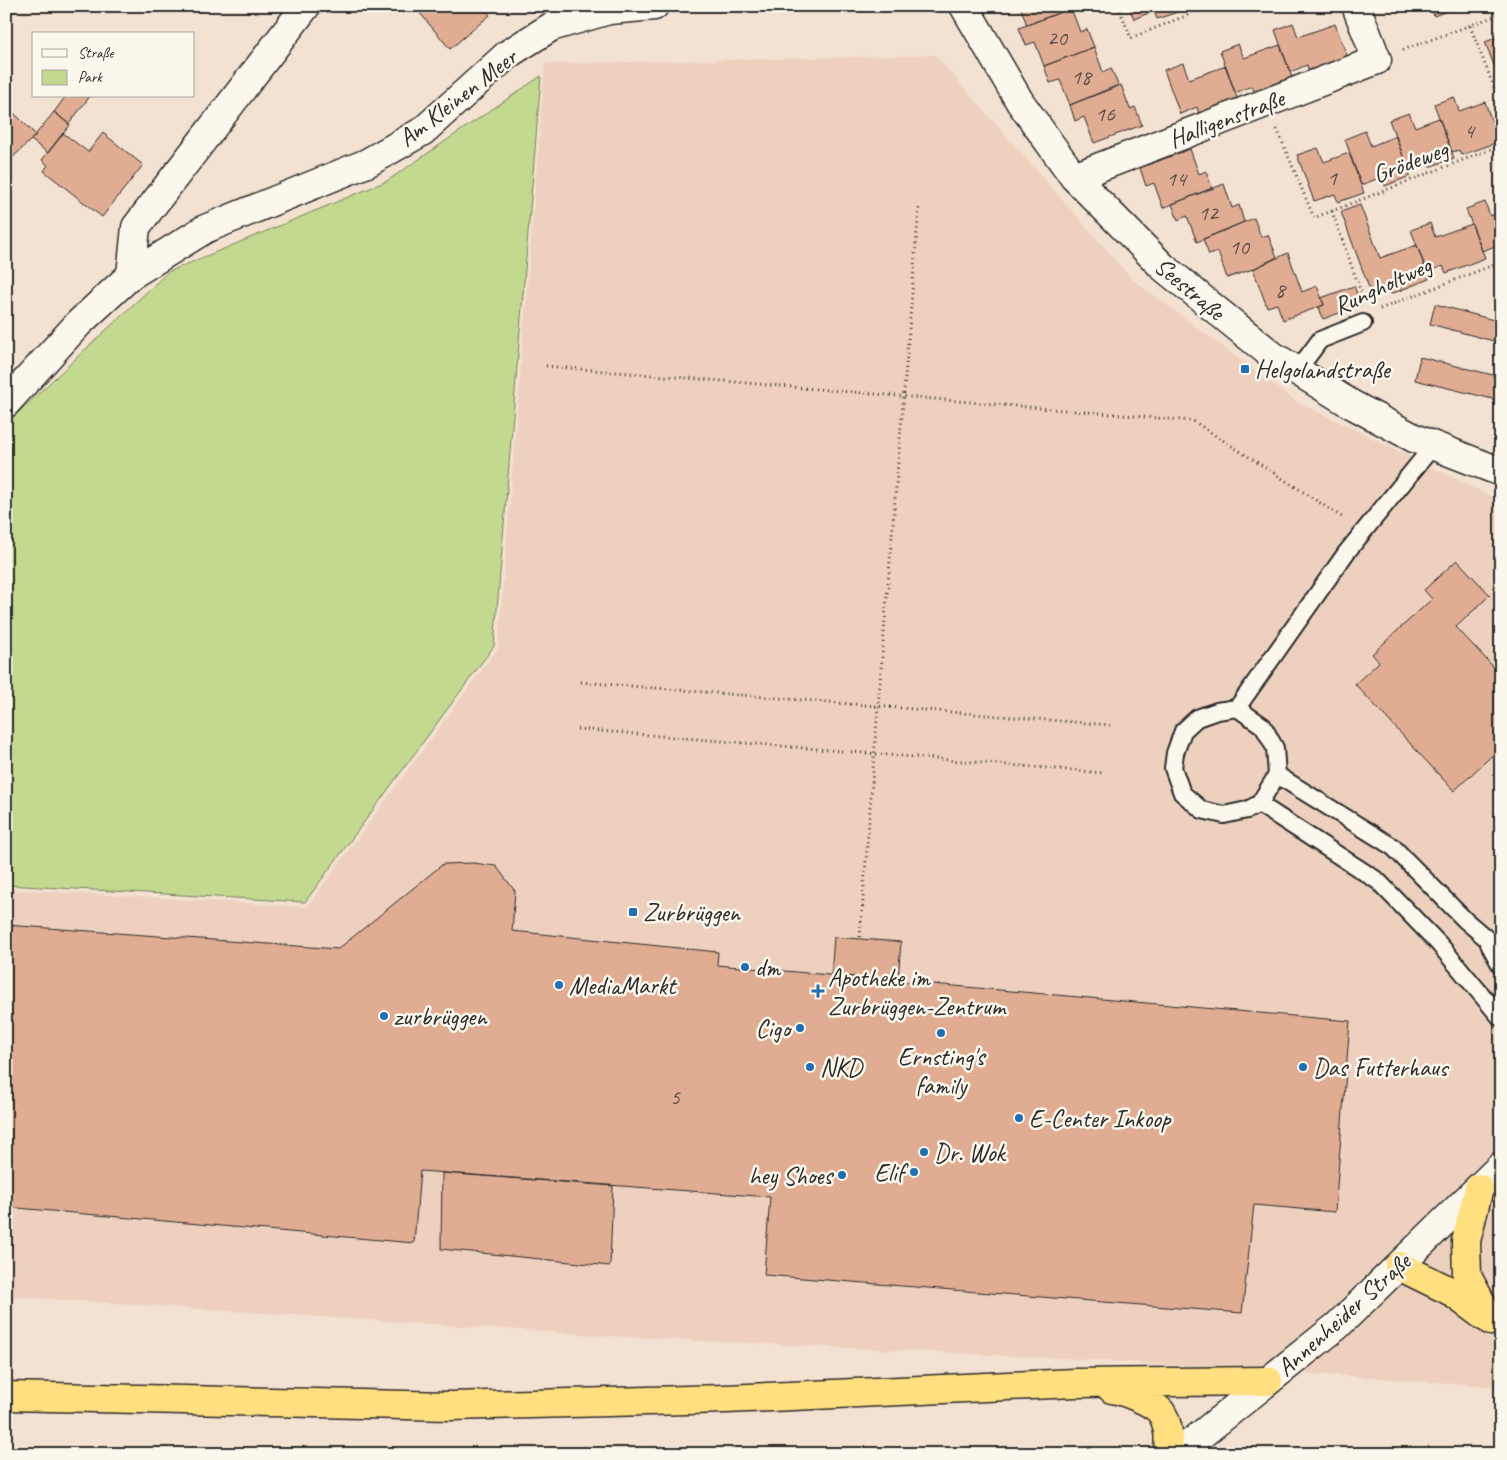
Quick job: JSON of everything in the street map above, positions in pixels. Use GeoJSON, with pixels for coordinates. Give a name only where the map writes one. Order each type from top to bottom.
{"type":"FeatureCollection","features":[{"type":"Feature","properties":{"kind":"highway"},"geometry":{"type":"LineString","coordinates":[[1479,1188],[1466,1241],[1467,1276],[1496,1326]]}},
{"type":"Feature","properties":{"kind":"highway"},"geometry":{"type":"LineString","coordinates":[[1398,1266],[1450,1291],[1496,1326]]}},
{"type":"Feature","properties":{"kind":"highway"},"geometry":{"type":"LineString","coordinates":[[6,1396],[451,1406],[726,1400],[1075,1383],[1268,1381]]}},
{"type":"Feature","properties":{"kind":"highway"},"geometry":{"type":"LineString","coordinates":[[1075,1383],[1116,1390],[1140,1398],[1161,1411],[1168,1428],[1169,1446],[1167,1454]]}},
{"type":"Feature","properties":{"kind":"street","name":"Am Kleinen Meer"},"geometry":{"type":"LineString","coordinates":[[6,403],[79,322],[132,276],[205,229],[367,163],[423,131],[508,54],[551,26],[609,10],[654,6]]}},
{"type":"Feature","properties":{"kind":"street","name":"Seestraße"},"geometry":{"type":"LineString","coordinates":[[964,6],[1020,102],[1074,177],[1163,267],[1273,356],[1351,404],[1414,438],[1501,472]]}},
{"type":"Feature","properties":{"kind":"street"},"geometry":{"type":"LineString","coordinates":[[1356,6],[1377,60]]}},
{"type":"Feature","properties":{"kind":"street"},"geometry":{"type":"LineString","coordinates":[[132,276],[136,227],[302,12]]}},
{"type":"Feature","properties":{"kind":"street","name":"Halligenstraße"},"geometry":{"type":"LineString","coordinates":[[1074,177],[1377,60]]}},
{"type":"Feature","properties":{"kind":"street","name":"Annenheider Straße"},"geometry":{"type":"LineString","coordinates":[[1177,1454],[1337,1326],[1501,1166]]}},
{"type":"Feature","properties":{"kind":"lane","name":"Rungholtweg"},"geometry":{"type":"LineString","coordinates":[[1297,371],[1320,340],[1366,318]]}},
{"type":"Feature","properties":{"kind":"lane"},"geometry":{"type":"LineString","coordinates":[[1237,708],[1346,553],[1433,446]]}},
{"type":"Feature","properties":{"kind":"lane"},"geometry":{"type":"LineString","coordinates":[[1237,708],[1263,726],[1276,748],[1276,775],[1259,804],[1247,810],[1224,816],[1202,810],[1182,793],[1173,768],[1175,753],[1184,731],[1197,718],[1217,711],[1237,708]]}},
{"type":"Feature","properties":{"kind":"lane"},"geometry":{"type":"LineString","coordinates":[[1276,775],[1393,847],[1465,920],[1501,951]]}},
{"type":"Feature","properties":{"kind":"lane"},"geometry":{"type":"LineString","coordinates":[[1259,804],[1378,881],[1439,944],[1501,1018]]}},
{"type":"Feature","properties":{"kind":"lane"},"geometry":{"type":"LineString","coordinates":[[1485,937],[1501,966]]}},
{"type":"Feature","properties":{"kind":"path"},"geometry":{"type":"LineString","coordinates":[[1118,6],[1130,38],[1210,6]]}},
{"type":"Feature","properties":{"kind":"path"},"geometry":{"type":"LineString","coordinates":[[1377,60],[1501,14]]}},
{"type":"Feature","properties":{"kind":"path"},"geometry":{"type":"LineString","coordinates":[[1470,26],[1501,105]]}},
{"type":"Feature","properties":{"kind":"path","name":"Grödeweg"},"geometry":{"type":"LineString","coordinates":[[1266,102],[1314,218],[1501,145]]}},
{"type":"Feature","properties":{"kind":"path"},"geometry":{"type":"LineString","coordinates":[[860,937],[920,208]]}},
{"type":"Feature","properties":{"kind":"path"},"geometry":{"type":"LineString","coordinates":[[1332,211],[1366,318]]}},
{"type":"Feature","properties":{"kind":"path","name":"Rungholtweg"},"geometry":{"type":"LineString","coordinates":[[1366,318],[1501,262]]}},
{"type":"Feature","properties":{"kind":"path"},"geometry":{"type":"LineString","coordinates":[[546,366],[1193,421],[1342,517],[1350,518]]}},
{"type":"Feature","properties":{"kind":"path"},"geometry":{"type":"LineString","coordinates":[[581,682],[1110,725]]}},
{"type":"Feature","properties":{"kind":"path"},"geometry":{"type":"LineString","coordinates":[[577,729],[1105,773]]}},
{"type":"Feature","properties":{"kind":"shaded area"},"geometry":{"type":"Polygon","coordinates":[[[935,55],[1132,279],[1294,400],[1501,501],[1501,1387],[1077,1359],[625,1337],[6,1296],[6,889],[307,907],[498,648],[545,64],[935,55]]]}},
{"type":"Feature","properties":{"kind":"green space"},"geometry":{"type":"Polygon","coordinates":[[[541,76],[494,646],[305,902],[6,885],[6,424],[168,272],[387,181],[541,76]]]}},
{"type":"Feature","properties":{"kind":"building"},"geometry":{"type":"Polygon","coordinates":[[[414,6],[483,6],[490,15],[450,49],[414,6]]]}},
{"type":"Feature","properties":{"kind":"building"},"geometry":{"type":"Polygon","coordinates":[[[1020,6],[1062,6],[1064,11],[1027,25],[1020,6]]]}},
{"type":"Feature","properties":{"kind":"building"},"geometry":{"type":"Polygon","coordinates":[[[1129,6],[1182,6],[1183,10],[1157,19],[1154,11],[1134,19],[1129,6]]]}},
{"type":"Feature","properties":{"kind":"building"},"geometry":{"type":"Polygon","coordinates":[[[1430,6],[1460,6],[1434,16],[1430,6]]]}},
{"type":"Feature","properties":{"kind":"building"},"geometry":{"type":"Polygon","coordinates":[[[1071,8],[1080,32],[1087,29],[1094,47],[1044,66],[1035,42],[1026,45],[1019,28],[1071,8]]]}},
{"type":"Feature","properties":{"kind":"building"},"geometry":{"type":"Polygon","coordinates":[[[1293,23],[1298,37],[1335,24],[1348,58],[1309,72],[1307,65],[1290,72],[1275,30],[1293,23]]]}},
{"type":"Feature","properties":{"kind":"building"},"geometry":{"type":"Polygon","coordinates":[[[1501,36],[1501,81],[1500,81],[1485,42],[1501,36]]]}},
{"type":"Feature","properties":{"kind":"building"},"geometry":{"type":"Polygon","coordinates":[[[1238,44],[1244,58],[1280,45],[1293,80],[1255,93],[1252,86],[1235,93],[1220,51],[1238,44]]]}},
{"type":"Feature","properties":{"kind":"building"},"geometry":{"type":"Polygon","coordinates":[[[1094,47],[1103,72],[1111,68],[1118,85],[1070,105],[1060,80],[1050,83],[1044,66],[1094,47]]]}},
{"type":"Feature","properties":{"kind":"building"},"geometry":{"type":"Polygon","coordinates":[[[1183,63],[1189,79],[1226,66],[1238,101],[1199,114],[1197,107],[1180,114],[1164,70],[1183,63]]]}},
{"type":"Feature","properties":{"kind":"building"},"geometry":{"type":"Polygon","coordinates":[[[1121,85],[1130,109],[1135,107],[1142,125],[1094,143],[1084,117],[1075,121],[1070,105],[1121,85]]]}},
{"type":"Feature","properties":{"kind":"building"},"geometry":{"type":"Polygon","coordinates":[[[1454,97],[1459,111],[1485,102],[1499,142],[1461,155],[1459,150],[1452,152],[1434,104],[1454,97]]]}},
{"type":"Feature","properties":{"kind":"building"},"geometry":{"type":"Polygon","coordinates":[[[64,98],[88,98],[69,124],[54,112],[64,98]]]}},
{"type":"Feature","properties":{"kind":"building"},"geometry":{"type":"Polygon","coordinates":[[[11,110],[36,135],[6,164],[6,114],[11,110]]]}},
{"type":"Feature","properties":{"kind":"building"},"geometry":{"type":"Polygon","coordinates":[[[54,112],[70,125],[48,153],[31,140],[54,112]]]}},
{"type":"Feature","properties":{"kind":"building"},"geometry":{"type":"Polygon","coordinates":[[[1409,113],[1415,127],[1439,118],[1454,158],[1429,167],[1426,159],[1407,166],[1389,120],[1409,113]]]}},
{"type":"Feature","properties":{"kind":"building"},"geometry":{"type":"Polygon","coordinates":[[[1365,131],[1371,146],[1396,136],[1410,176],[1385,186],[1382,177],[1361,185],[1345,139],[1365,131]]]}},
{"type":"Feature","properties":{"kind":"building"},"geometry":{"type":"Polygon","coordinates":[[[63,133],[88,152],[103,133],[143,165],[102,217],[44,171],[48,165],[42,160],[63,133]]]}},
{"type":"Feature","properties":{"kind":"building"},"geometry":{"type":"Polygon","coordinates":[[[1318,148],[1324,162],[1349,153],[1364,193],[1338,202],[1335,194],[1314,201],[1297,155],[1318,148]]]}},
{"type":"Feature","properties":{"kind":"building"},"geometry":{"type":"Polygon","coordinates":[[[1190,149],[1199,174],[1206,171],[1212,188],[1163,208],[1154,183],[1146,186],[1140,168],[1190,149]]]}},
{"type":"Feature","properties":{"kind":"building"},"geometry":{"type":"Polygon","coordinates":[[[1224,184],[1232,208],[1239,205],[1244,222],[1197,242],[1187,216],[1178,220],[1172,204],[1224,184]]]}},
{"type":"Feature","properties":{"kind":"building"},"geometry":{"type":"Polygon","coordinates":[[[1485,202],[1490,216],[1501,212],[1501,252],[1498,245],[1482,251],[1466,209],[1485,202]]]}},
{"type":"Feature","properties":{"kind":"building"},"geometry":{"type":"Polygon","coordinates":[[[1360,205],[1380,258],[1417,245],[1429,279],[1391,294],[1388,287],[1371,293],[1341,212],[1360,205]]]}},
{"type":"Feature","properties":{"kind":"building"},"geometry":{"type":"Polygon","coordinates":[[[1254,218],[1261,237],[1268,235],[1277,257],[1253,269],[1227,278],[1218,252],[1209,255],[1203,239],[1254,218]]]}},
{"type":"Feature","properties":{"kind":"building"},"geometry":{"type":"Polygon","coordinates":[[[1430,223],[1435,237],[1472,224],[1485,258],[1446,273],[1443,266],[1427,272],[1411,230],[1430,223]]]}},
{"type":"Feature","properties":{"kind":"building"},"geometry":{"type":"Polygon","coordinates":[[[1288,253],[1302,292],[1317,286],[1324,305],[1283,320],[1277,304],[1267,307],[1253,269],[1288,253]]]}},
{"type":"Feature","properties":{"kind":"building"},"geometry":{"type":"Polygon","coordinates":[[[1354,286],[1361,305],[1323,319],[1319,307],[1324,305],[1321,298],[1354,286]]]}},
{"type":"Feature","properties":{"kind":"building"},"geometry":{"type":"Polygon","coordinates":[[[1435,304],[1501,322],[1501,343],[1430,324],[1435,304]]]}},
{"type":"Feature","properties":{"kind":"building"},"geometry":{"type":"Polygon","coordinates":[[[1420,357],[1501,377],[1501,401],[1415,380],[1420,357]]]}},
{"type":"Feature","properties":{"kind":"building"},"geometry":{"type":"Polygon","coordinates":[[[1457,560],[1490,595],[1456,627],[1501,675],[1501,747],[1454,791],[1355,684],[1379,662],[1372,654],[1432,599],[1424,590],[1457,560]]]}},
{"type":"Feature","properties":{"kind":"building"},"geometry":{"type":"Polygon","coordinates":[[[473,863],[496,866],[515,891],[512,931],[718,952],[717,965],[1350,1021],[1335,1212],[1254,1205],[1242,1313],[764,1275],[770,1197],[420,1171],[414,1243],[6,1207],[6,925],[338,949],[443,864],[473,863]]]}},
{"type":"Feature","properties":{"kind":"building"},"geometry":{"type":"Polygon","coordinates":[[[834,937],[901,942],[898,981],[831,975],[834,937]]]}},
{"type":"Feature","properties":{"kind":"building"},"geometry":{"type":"Polygon","coordinates":[[[442,1173],[613,1186],[610,1266],[441,1249],[442,1173]]]}},
{"type":"Feature","properties":{"kind":"place","name":"Helgolandstraße"},"geometry":{"type":"Point","coordinates":[1245,369]}},
{"type":"Feature","properties":{"kind":"place","name":"Zurbrüggen"},"geometry":{"type":"Point","coordinates":[633,912]}},
{"type":"Feature","properties":{"kind":"place","name":"dm"},"geometry":{"type":"Point","coordinates":[745,967]}},
{"type":"Feature","properties":{"kind":"place","name":"MediaMarkt"},"geometry":{"type":"Point","coordinates":[559,985]}},
{"type":"Feature","properties":{"kind":"place","name":"Apotheke im Zurbrüggen-Zentrum"},"geometry":{"type":"Point","coordinates":[818,991]}},
{"type":"Feature","properties":{"kind":"place","name":"zurbrüggen"},"geometry":{"type":"Point","coordinates":[384,1016]}},
{"type":"Feature","properties":{"kind":"place","name":"Cigo"},"geometry":{"type":"Point","coordinates":[800,1028]}},
{"type":"Feature","properties":{"kind":"place","name":"Ernsting's family"},"geometry":{"type":"Point","coordinates":[941,1033]}},
{"type":"Feature","properties":{"kind":"place","name":"NKD"},"geometry":{"type":"Point","coordinates":[810,1067]}},
{"type":"Feature","properties":{"kind":"place","name":"Das Futterhaus"},"geometry":{"type":"Point","coordinates":[1303,1067]}},
{"type":"Feature","properties":{"kind":"place","name":"E-Center Inkoop"},"geometry":{"type":"Point","coordinates":[1019,1118]}},
{"type":"Feature","properties":{"kind":"place","name":"Dr. Wok"},"geometry":{"type":"Point","coordinates":[924,1152]}},
{"type":"Feature","properties":{"kind":"place","name":"Elif"},"geometry":{"type":"Point","coordinates":[914,1172]}},
{"type":"Feature","properties":{"kind":"place","name":"hey Shoes"},"geometry":{"type":"Point","coordinates":[842,1175]}}]}
